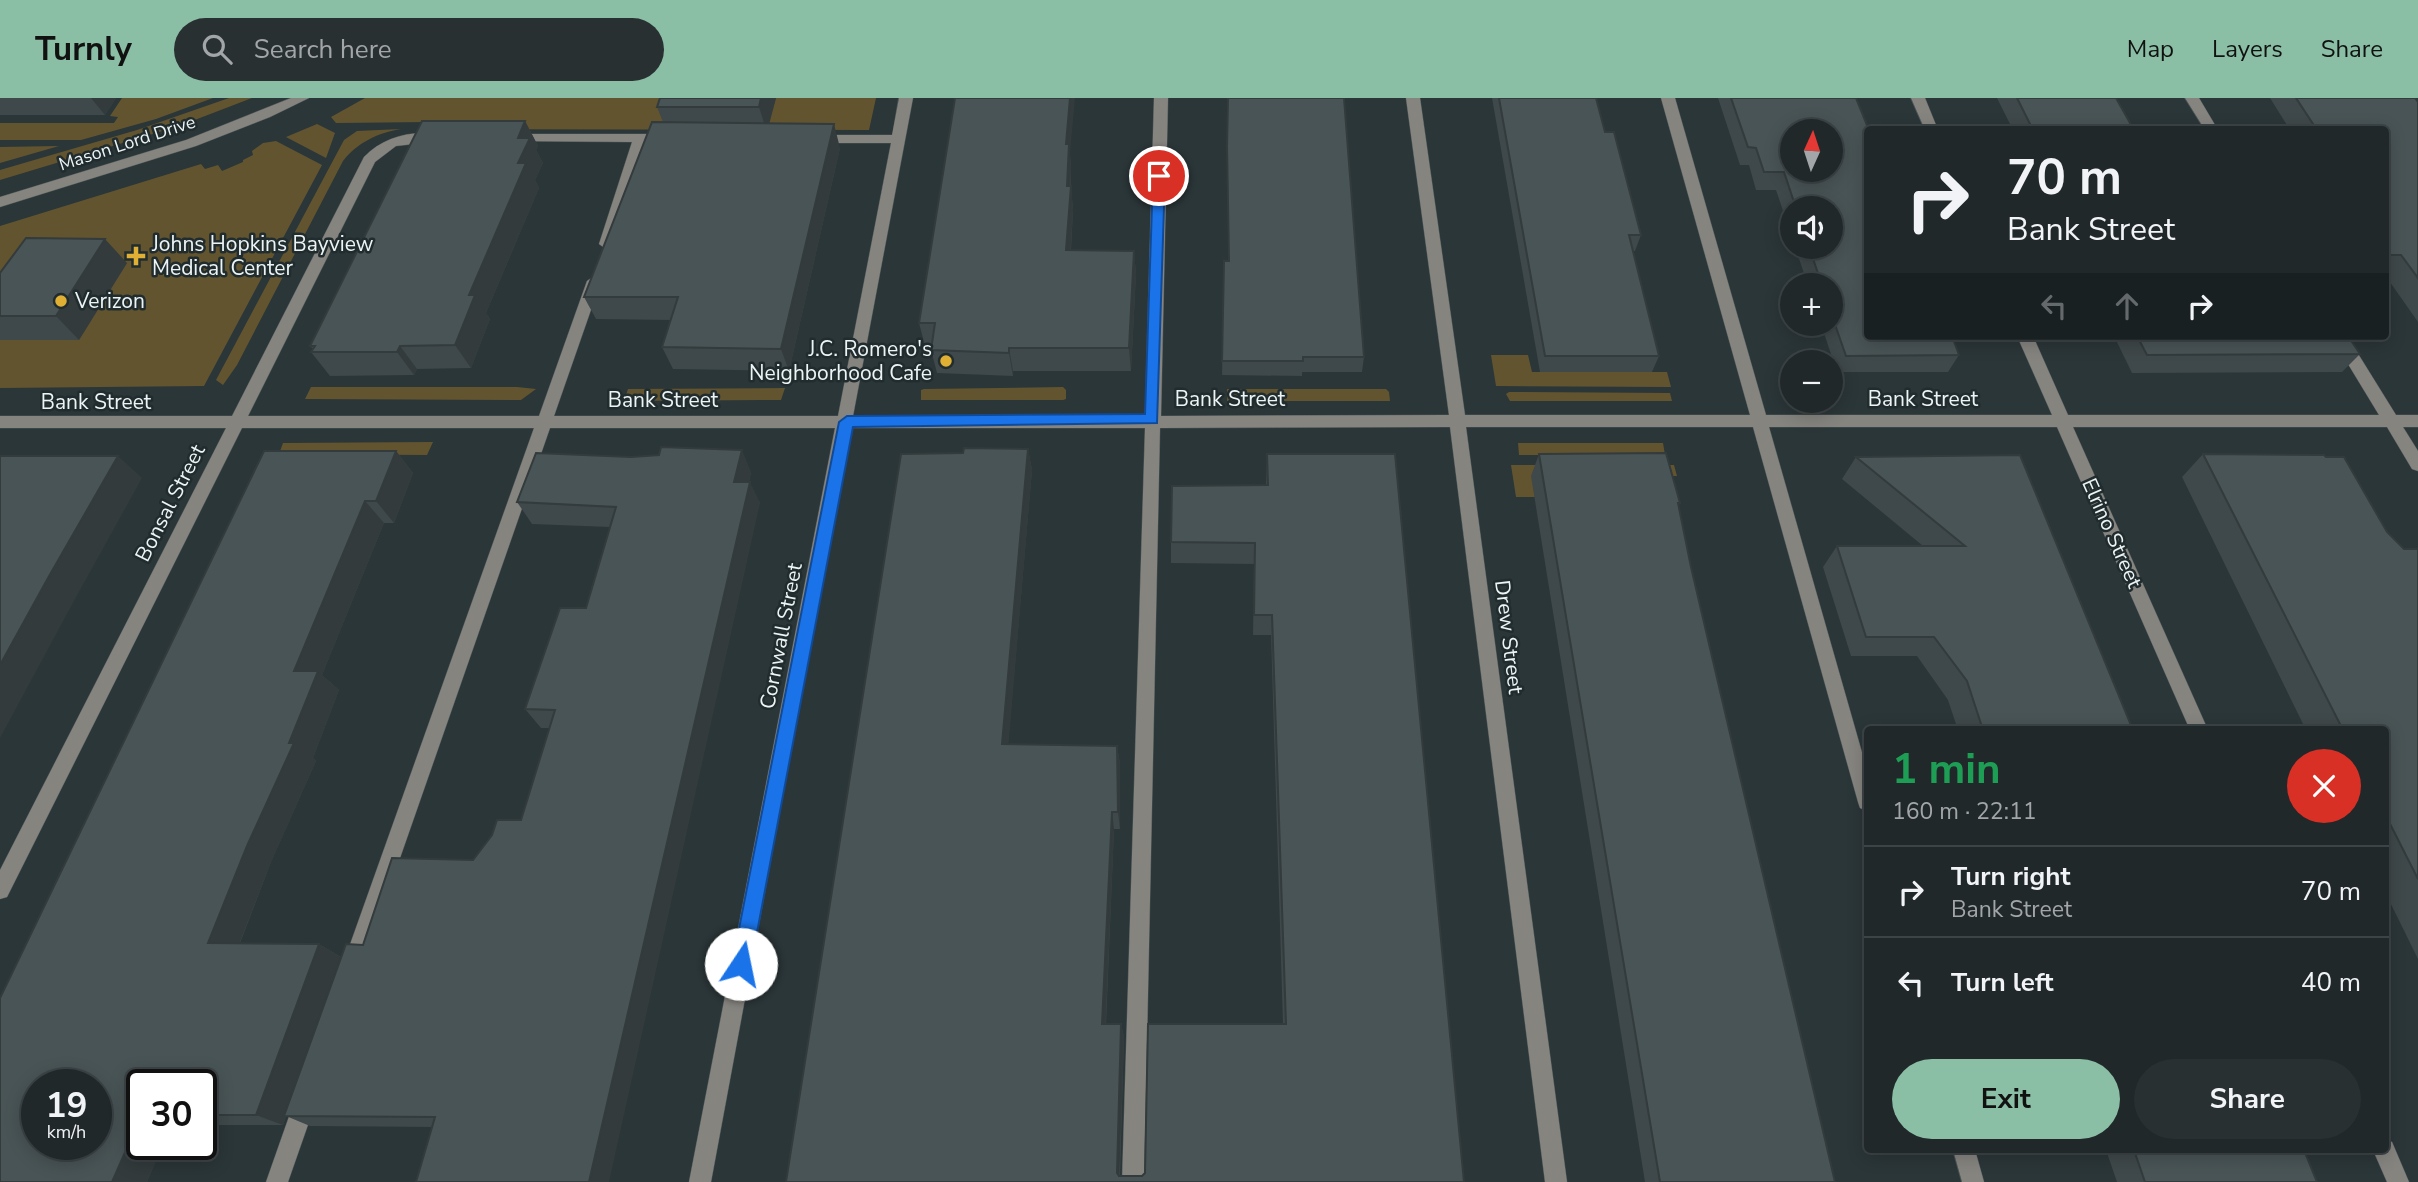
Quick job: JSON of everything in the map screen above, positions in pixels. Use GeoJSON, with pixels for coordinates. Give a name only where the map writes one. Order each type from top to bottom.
{"type":"FeatureCollection","features":[{"type":"Feature","properties":{"kind":"street","name":"Mason Lord Drive"},"geometry":{"type":"LineString","coordinates":[[0,202],[161,154],[261,118],[302,98]]}},
{"type":"Feature","properties":{"kind":"street","name":"Cornwall Street"},"geometry":{"type":"LineString","coordinates":[[700,1182],[847,422],[906,98]]}},
{"type":"Feature","properties":{"kind":"street"},"geometry":{"type":"LineString","coordinates":[[1133,1182],[1161,98]]}},
{"type":"Feature","properties":{"kind":"street","name":"Drew Street"},"geometry":{"type":"LineString","coordinates":[[1413,98],[1458,420],[1556,1182]]}},
{"type":"Feature","properties":{"kind":"street"},"geometry":{"type":"LineString","coordinates":[[1668,98],[1864,791]]}},
{"type":"Feature","properties":{"kind":"street"},"geometry":{"type":"LineString","coordinates":[[1918,98],[1930,126]]}},
{"type":"Feature","properties":{"kind":"street"},"geometry":{"type":"LineString","coordinates":[[2192,98],[2210,126]]}},
{"type":"Feature","properties":{"kind":"street","name":"Bonsal Street"},"geometry":{"type":"LineString","coordinates":[[0,890],[369,160],[389,143],[407,138],[449,138]]}},
{"type":"Feature","properties":{"kind":"street"},"geometry":{"type":"LineString","coordinates":[[490,138],[681,138]]}},
{"type":"Feature","properties":{"kind":"street"},"geometry":{"type":"LineString","coordinates":[[346,985],[579,326],[640,138]]}},
{"type":"Feature","properties":{"kind":"street"},"geometry":{"type":"LineString","coordinates":[[804,139],[899,139]]}},
{"type":"Feature","properties":{"kind":"street","name":"Elrino Street"},"geometry":{"type":"LineString","coordinates":[[2027,340],[2197,726]]}},
{"type":"Feature","properties":{"kind":"street"},"geometry":{"type":"LineString","coordinates":[[2341,340],[2418,465]]}},
{"type":"Feature","properties":{"kind":"street","name":"Bank Street"},"geometry":{"type":"LineString","coordinates":[[0,422],[2418,421]]}},
{"type":"Feature","properties":{"kind":"street"},"geometry":{"type":"LineString","coordinates":[[277,1182],[314,1077]]}},
{"type":"Feature","properties":{"kind":"street"},"geometry":{"type":"LineString","coordinates":[[1965,1153],[1973,1182]]}},
{"type":"Feature","properties":{"kind":"street"},"geometry":{"type":"LineString","coordinates":[[2385,1153],[2398,1182]]}},
{"type":"Feature","properties":{"kind":"shaded area"},"geometry":{"type":"Polygon","coordinates":[[[122,98],[213,98],[156,119],[81,140],[0,140],[0,123],[114,123],[118,117],[110,116],[122,98]]]}},
{"type":"Feature","properties":{"kind":"shaded area"},"geometry":{"type":"Polygon","coordinates":[[[229,98],[252,98],[179,126],[0,180],[0,170],[137,130],[229,98]]]}},
{"type":"Feature","properties":{"kind":"shaded area"},"geometry":{"type":"Polygon","coordinates":[[[365,98],[876,98],[869,130],[426,129],[430,122],[336,123],[331,117],[365,98]]]}},
{"type":"Feature","properties":{"kind":"shaded area"},"geometry":{"type":"Polygon","coordinates":[[[317,124],[335,133],[326,158],[286,137],[317,124]]]}},
{"type":"Feature","properties":{"kind":"shaded area"},"geometry":{"type":"Polygon","coordinates":[[[401,129],[369,139],[343,161],[237,365],[223,385],[216,380],[344,140],[357,131],[401,129]]]}},
{"type":"Feature","properties":{"kind":"shaded area"},"geometry":{"type":"Polygon","coordinates":[[[276,141],[322,165],[204,386],[0,388],[0,226],[201,164],[205,169],[218,165],[222,171],[243,162],[263,143],[276,141]]]}},
{"type":"Feature","properties":{"kind":"shaded area"},"geometry":{"type":"Polygon","coordinates":[[[59,146],[0,163],[0,147],[59,146]]]}},
{"type":"Feature","properties":{"kind":"shaded area"},"geometry":{"type":"Polygon","coordinates":[[[1491,355],[1528,355],[1532,372],[1667,372],[1671,387],[1496,386],[1491,355]]]}},
{"type":"Feature","properties":{"kind":"shaded area"},"geometry":{"type":"Polygon","coordinates":[[[311,387],[536,389],[521,400],[305,399],[311,387]]]}},
{"type":"Feature","properties":{"kind":"shaded area"},"geometry":{"type":"Polygon","coordinates":[[[1063,387],[1066,390],[1066,399],[1063,400],[921,400],[921,390],[924,389],[1063,387]]]}},
{"type":"Feature","properties":{"kind":"shaded area"},"geometry":{"type":"Polygon","coordinates":[[[785,388],[781,400],[624,401],[628,389],[785,388]]]}},
{"type":"Feature","properties":{"kind":"shaded area"},"geometry":{"type":"Polygon","coordinates":[[[1227,389],[1386,389],[1390,401],[1227,401],[1227,389]]]}},
{"type":"Feature","properties":{"kind":"shaded area"},"geometry":{"type":"Polygon","coordinates":[[[1670,393],[1672,401],[1510,401],[1506,394],[1670,393]]]}},
{"type":"Feature","properties":{"kind":"shaded area"},"geometry":{"type":"Polygon","coordinates":[[[433,442],[427,455],[279,454],[283,443],[433,442]]]}},
{"type":"Feature","properties":{"kind":"shaded area"},"geometry":{"type":"Polygon","coordinates":[[[1518,443],[1663,443],[1665,455],[1519,455],[1518,443]]]}},
{"type":"Feature","properties":{"kind":"shaded area"},"geometry":{"type":"Polygon","coordinates":[[[1511,465],[1674,465],[1677,476],[1532,476],[1535,497],[1516,497],[1511,465]]]}},
{"type":"Feature","properties":{"kind":"building"},"geometry":{"type":"Polygon","coordinates":[[[660,98],[761,98],[759,107],[657,107],[660,98]]]}},
{"type":"Feature","properties":{"kind":"building"},"geometry":{"type":"Polygon","coordinates":[[[955,98],[1070,98],[1066,144],[1069,144],[1067,186],[1071,186],[1066,250],[1134,251],[1129,348],[1009,348],[1009,353],[931,350],[935,323],[919,323],[955,98]]]}},
{"type":"Feature","properties":{"kind":"building"},"geometry":{"type":"Polygon","coordinates":[[[1228,98],[1344,98],[1364,357],[1303,357],[1303,361],[1222,361],[1224,261],[1229,261],[1228,98]]]}},
{"type":"Feature","properties":{"kind":"building"},"geometry":{"type":"Polygon","coordinates":[[[1499,98],[1596,98],[1605,132],[1614,132],[1641,235],[1629,235],[1659,356],[1545,356],[1499,98]]]}},
{"type":"Feature","properties":{"kind":"building"},"geometry":{"type":"Polygon","coordinates":[[[1731,98],[1856,98],[1867,126],[1864,126],[1864,340],[1953,340],[1959,355],[1846,356],[1839,336],[1843,336],[1843,273],[1818,273],[1813,259],[1843,259],[1843,196],[1792,196],[1787,182],[1843,182],[1843,119],[1780,119],[1780,172],[1764,172],[1756,148],[1748,147],[1731,98]]]}},
{"type":"Feature","properties":{"kind":"building"},"geometry":{"type":"Polygon","coordinates":[[[2017,98],[2116,98],[2132,126],[2031,126],[2017,98]]]}},
{"type":"Feature","properties":{"kind":"building"},"geometry":{"type":"Polygon","coordinates":[[[2296,98],[2415,98],[2418,102],[2418,278],[2401,255],[2389,255],[2389,126],[2314,126],[2296,98]]]}},
{"type":"Feature","properties":{"kind":"building"},"geometry":{"type":"Polygon","coordinates":[[[422,121],[525,121],[518,138],[530,138],[518,163],[526,163],[469,295],[475,295],[455,345],[400,346],[397,352],[311,352],[315,346],[310,346],[422,121]]]}},
{"type":"Feature","properties":{"kind":"building"},"geometry":{"type":"Polygon","coordinates":[[[652,122],[834,124],[781,349],[662,347],[678,297],[584,297],[652,122]]]}},
{"type":"Feature","properties":{"kind":"building"},"geometry":{"type":"Polygon","coordinates":[[[26,238],[105,239],[56,316],[0,316],[0,273],[26,238]]]}},
{"type":"Feature","properties":{"kind":"building"},"geometry":{"type":"Polygon","coordinates":[[[2139,340],[2351,340],[2360,354],[2147,355],[2139,340]]]}},
{"type":"Feature","properties":{"kind":"building"},"geometry":{"type":"Polygon","coordinates":[[[661,447],[742,450],[734,482],[750,482],[589,1182],[416,1182],[435,1117],[284,1116],[346,944],[363,945],[392,858],[473,860],[492,835],[497,820],[521,820],[555,710],[525,709],[560,608],[586,608],[616,507],[517,502],[536,453],[631,457],[659,455],[661,447]]]}},
{"type":"Feature","properties":{"kind":"building"},"geometry":{"type":"Polygon","coordinates":[[[964,448],[1028,449],[1002,744],[1117,746],[1118,812],[1112,812],[1102,1024],[1121,1024],[1119,1176],[1142,1176],[1145,1173],[1148,1024],[1286,1024],[1272,615],[1254,615],[1255,543],[1171,542],[1172,486],[1268,485],[1267,454],[1395,454],[1464,1182],[786,1182],[901,454],[963,453],[964,448]]]}},
{"type":"Feature","properties":{"kind":"building"},"geometry":{"type":"Polygon","coordinates":[[[264,451],[396,451],[376,501],[365,501],[294,671],[318,671],[289,743],[294,743],[247,846],[208,943],[319,944],[256,1115],[217,1115],[217,1069],[126,1069],[126,1150],[112,1182],[0,1182],[0,998],[264,451]]]}},
{"type":"Feature","properties":{"kind":"building"},"geometry":{"type":"Polygon","coordinates":[[[1666,453],[1680,503],[1691,567],[1835,1182],[1660,1182],[1539,454],[1666,453]]]}},
{"type":"Feature","properties":{"kind":"building"},"geometry":{"type":"Polygon","coordinates":[[[2203,454],[2344,457],[2387,532],[2404,549],[2418,549],[2418,879],[2389,822],[2389,726],[2341,726],[2203,454]]]}},
{"type":"Feature","properties":{"kind":"building"},"geometry":{"type":"Polygon","coordinates":[[[2020,455],[2131,726],[1982,726],[1967,681],[1934,637],[1866,637],[1837,546],[1965,546],[1856,457],[2020,455]]]}},
{"type":"Feature","properties":{"kind":"building"},"geometry":{"type":"Polygon","coordinates":[[[0,456],[118,456],[0,665],[0,456]]]}},
{"type":"Feature","properties":{"kind":"building"},"geometry":{"type":"Polygon","coordinates":[[[2135,1153],[2305,1153],[2317,1182],[2145,1182],[2135,1153]]]}},
{"type":"Feature","properties":{"kind":"place","name":"Johns Hopkins Bayview Medical Center"},"geometry":{"type":"Point","coordinates":[136,256]}},
{"type":"Feature","properties":{"kind":"place","name":"Verizon"},"geometry":{"type":"Point","coordinates":[61,301]}},
{"type":"Feature","properties":{"kind":"place","name":"J.C. Romero's Neighborhood Cafe"},"geometry":{"type":"Point","coordinates":[946,361]}},
{"type":"Feature","properties":{"kind":"route"},"geometry":{"type":"LineString","coordinates":[[741,964],[847,422],[1152,420],[1159,176]]}}]}
